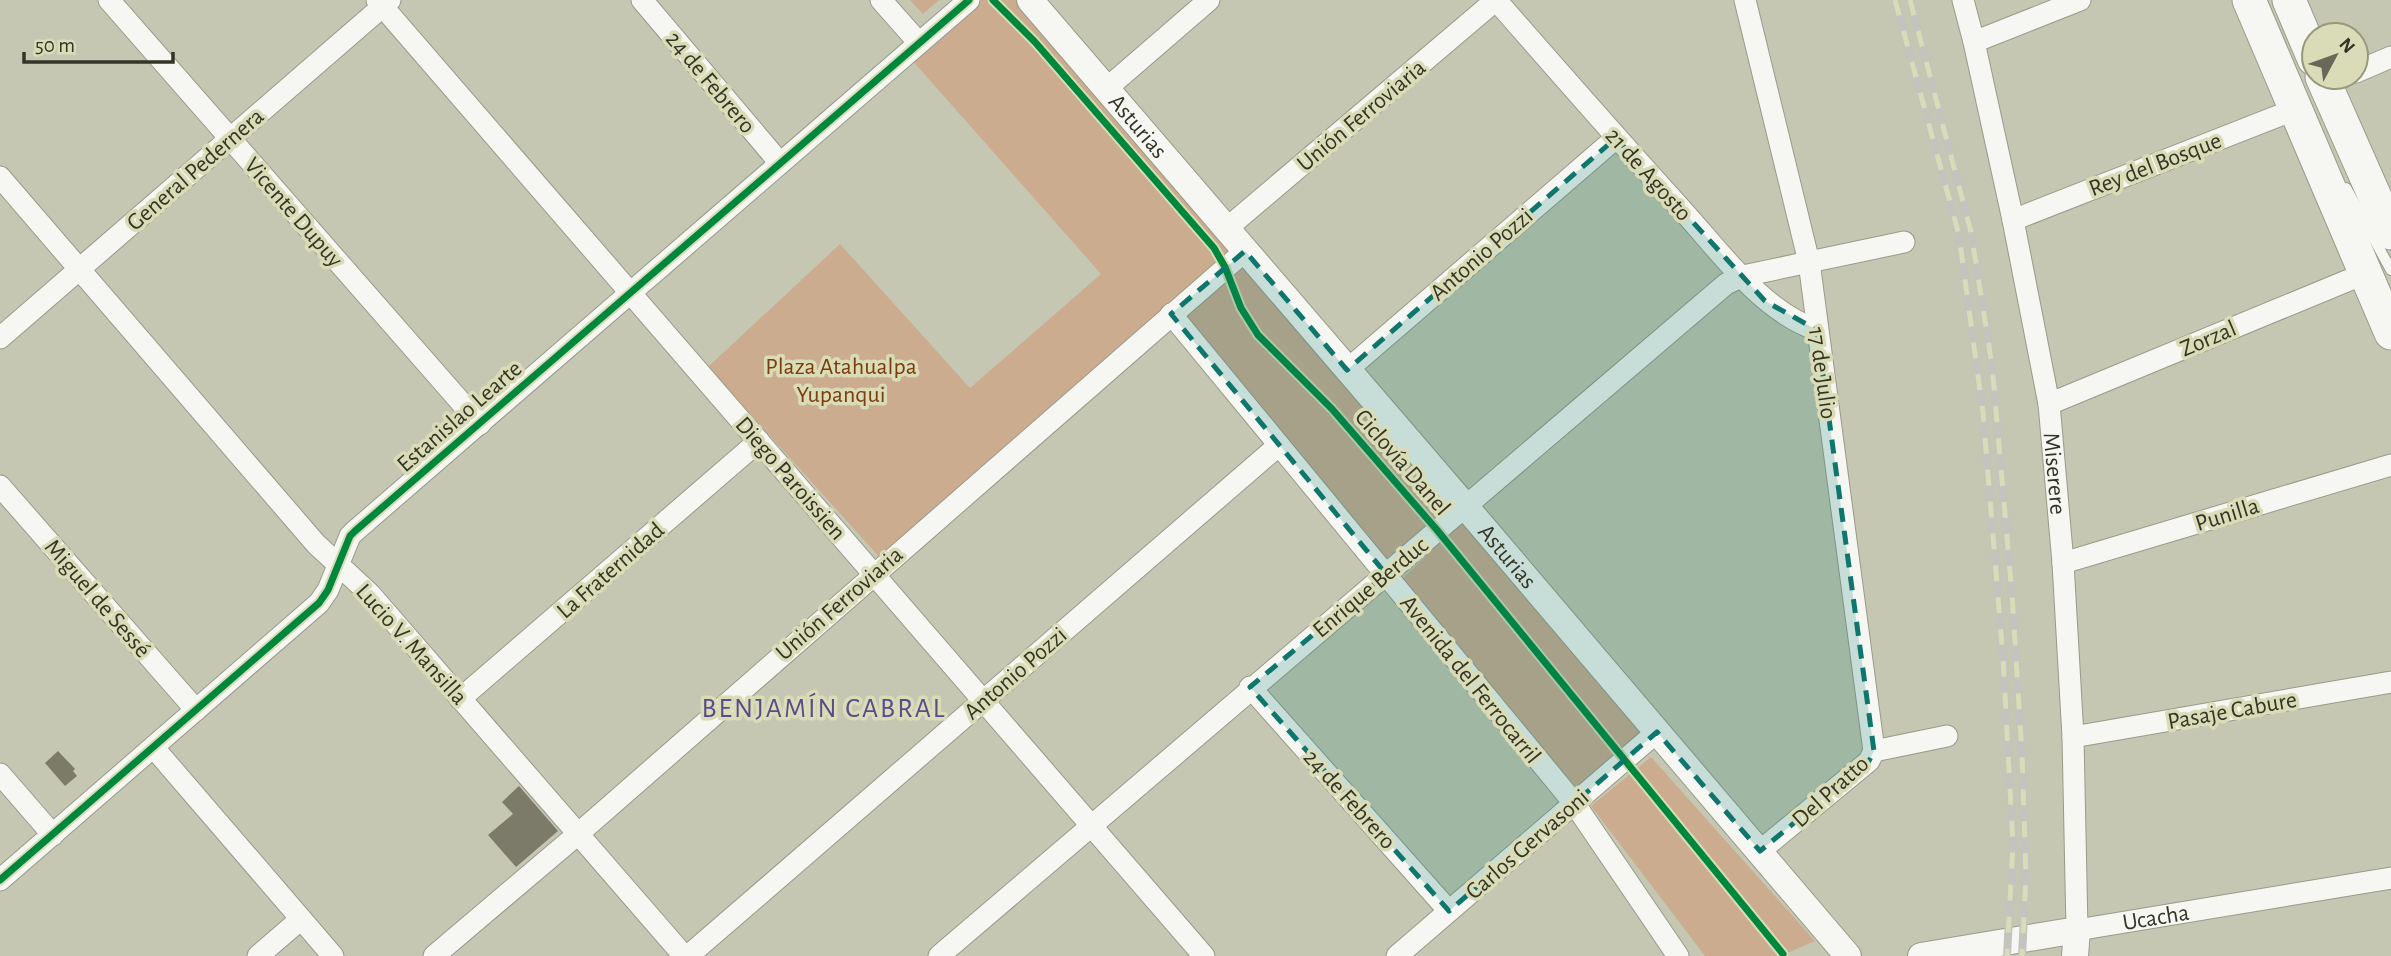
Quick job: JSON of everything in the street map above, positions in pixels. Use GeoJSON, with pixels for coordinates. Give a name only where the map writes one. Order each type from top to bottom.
{"type":"FeatureCollection","features":[{"type":"Feature","properties":{"kind":"main road"},"geometry":{"type":"LineString","coordinates":[[2249,0],[2296,109],[2378,271],[2391,334]]}},
{"type":"Feature","properties":{"kind":"main road"},"geometry":{"type":"LineString","coordinates":[[2290,5],[2300,24]]}},
{"type":"Feature","properties":{"kind":"main road"},"geometry":{"type":"LineString","coordinates":[[2333,91],[2391,233]]}},
{"type":"Feature","properties":{"kind":"street","name":"Vicente Dupuy"},"geometry":{"type":"LineString","coordinates":[[109,0],[480,424]]}},
{"type":"Feature","properties":{"kind":"street","name":"24 de Febrero"},"geometry":{"type":"LineString","coordinates":[[642,0],[780,163]]}},
{"type":"Feature","properties":{"kind":"street"},"geometry":{"type":"LineString","coordinates":[[881,0],[919,43]]}},
{"type":"Feature","properties":{"kind":"street","name":"Estanislao Learte"},"geometry":{"type":"LineString","coordinates":[[0,880],[319,603],[328,590],[355,531],[968,0]]}},
{"type":"Feature","properties":{"kind":"street","name":"Asturias"},"geometry":{"type":"LineString","coordinates":[[1030,0],[1848,956]]}},
{"type":"Feature","properties":{"kind":"street"},"geometry":{"type":"LineString","coordinates":[[1106,89],[1209,0]]}},
{"type":"Feature","properties":{"kind":"street","name":"21 de Agosto"},"geometry":{"type":"LineString","coordinates":[[1496,0],[1616,138],[1765,301],[1798,324],[1817,330]]}},
{"type":"Feature","properties":{"kind":"street","name":"Unión Ferroviaria"},"geometry":{"type":"LineString","coordinates":[[1226,229],[1496,0]]}},
{"type":"Feature","properties":{"kind":"street","name":"17 de Julio"},"geometry":{"type":"LineString","coordinates":[[1745,0],[1809,262],[1874,751]]}},
{"type":"Feature","properties":{"kind":"street","name":"Miserere"},"geometry":{"type":"LineString","coordinates":[[1963,0],[1975,43],[2013,220],[2049,404],[2063,563],[2073,737],[2076,943]]}},
{"type":"Feature","properties":{"kind":"street"},"geometry":{"type":"LineString","coordinates":[[1975,43],[2080,0]]}},
{"type":"Feature","properties":{"kind":"street","name":"General Pedernera"},"geometry":{"type":"LineString","coordinates":[[0,338],[384,2]]}},
{"type":"Feature","properties":{"kind":"street","name":"Diego Paroissien"},"geometry":{"type":"LineString","coordinates":[[384,2],[631,293],[1204,956]]}},
{"type":"Feature","properties":{"kind":"street"},"geometry":{"type":"LineString","coordinates":[[2370,66],[2391,57]]}},
{"type":"Feature","properties":{"kind":"street","name":"Rey del Bosque"},"geometry":{"type":"LineString","coordinates":[[2013,220],[2296,109]]}},
{"type":"Feature","properties":{"kind":"street","name":"Antonio Pozzi"},"geometry":{"type":"LineString","coordinates":[[1347,370],[1616,138]]}},
{"type":"Feature","properties":{"kind":"street","name":"Lucio V. Mansilla"},"geometry":{"type":"LineString","coordinates":[[0,177],[316,544],[370,594],[686,956]]}},
{"type":"Feature","properties":{"kind":"street","name":"Enrique Berduc"},"geometry":{"type":"LineString","coordinates":[[949,953],[1250,687],[1726,284],[1742,276],[1904,242]]}},
{"type":"Feature","properties":{"kind":"street","name":"Unión Ferroviaria"},"geometry":{"type":"LineString","coordinates":[[434,956],[578,834],[873,573],[1245,251]]}},
{"type":"Feature","properties":{"kind":"street","name":"Zorzal"},"geometry":{"type":"LineString","coordinates":[[2049,404],[2378,271]]}},
{"type":"Feature","properties":{"kind":"street","name":"Avenida del Ferrocarril"},"geometry":{"type":"LineString","coordinates":[[1171,314],[1574,803],[1678,956]]}},
{"type":"Feature","properties":{"kind":"street","name":"La Fraternidad"},"geometry":{"type":"LineString","coordinates":[[460,699],[759,441]]}},
{"type":"Feature","properties":{"kind":"street","name":"Antonio Pozzi"},"geometry":{"type":"LineString","coordinates":[[686,956],[1279,445]]}},
{"type":"Feature","properties":{"kind":"street","name":"Punilla"},"geometry":{"type":"LineString","coordinates":[[2063,563],[2391,465]]}},
{"type":"Feature","properties":{"kind":"street","name":"Miguel de Sessé"},"geometry":{"type":"LineString","coordinates":[[0,486],[196,710]]}},
{"type":"Feature","properties":{"kind":"street","name":"Pasaje Cabure"},"geometry":{"type":"LineString","coordinates":[[2073,737],[2391,682]]}},
{"type":"Feature","properties":{"kind":"street","name":"24 de Febrero"},"geometry":{"type":"LineString","coordinates":[[1250,687],[1449,911]]}},
{"type":"Feature","properties":{"kind":"street","name":"Carlos Gervasoni"},"geometry":{"type":"LineString","coordinates":[[1397,956],[1657,732]]}},
{"type":"Feature","properties":{"kind":"street","name":"Del Pratto"},"geometry":{"type":"LineString","coordinates":[[1760,851],[1869,761],[1874,751],[1947,736]]}},
{"type":"Feature","properties":{"kind":"street"},"geometry":{"type":"LineString","coordinates":[[154,748],[333,956]]}},
{"type":"Feature","properties":{"kind":"street"},"geometry":{"type":"LineString","coordinates":[[0,774],[53,835]]}},
{"type":"Feature","properties":{"kind":"street","name":"Ucacha"},"geometry":{"type":"LineString","coordinates":[[1921,956],[2076,943],[2391,878]]}},
{"type":"Feature","properties":{"kind":"street"},"geometry":{"type":"LineString","coordinates":[[258,956],[301,919]]}},
{"type":"Feature","properties":{"kind":"highlighted area"},"geometry":{"type":"Polygon","coordinates":[[[1616,138],[1765,301],[1817,330],[1874,751],[1869,761],[1760,851],[1657,732],[1449,911],[1250,687],[1386,574],[1171,314],[1245,251],[1347,370],[1616,138]]]}},
{"type":"Feature","properties":{"kind":"green space"},"geometry":{"type":"Polygon","coordinates":[[[910,0],[939,0],[923,14],[910,0]]]}},
{"type":"Feature","properties":{"kind":"green space","name":"Plaza Atahualpa Yupanqui"},"geometry":{"type":"Polygon","coordinates":[[[977,0],[1025,0],[1239,250],[882,560],[708,367],[840,244],[970,388],[1101,274],[911,59],[977,0]]]}},
{"type":"Feature","properties":{"kind":"green space"},"geometry":{"type":"Polygon","coordinates":[[[1244,259],[1452,502],[1383,564],[1178,315],[1244,259]]]}},
{"type":"Feature","properties":{"kind":"green space"},"geometry":{"type":"Polygon","coordinates":[[[1466,518],[1646,731],[1573,794],[1399,582],[1466,518]]]}},
{"type":"Feature","properties":{"kind":"green space"},"geometry":{"type":"Polygon","coordinates":[[[1651,757],[1815,941],[1780,956],[1705,956],[1591,806],[1651,757]]]}},
{"type":"Feature","properties":{"kind":"building"},"geometry":{"type":"Polygon","coordinates":[[[58,751],[75,769],[73,771],[77,776],[65,786],[45,763],[58,751]]]}},
{"type":"Feature","properties":{"kind":"building"},"geometry":{"type":"Polygon","coordinates":[[[519,786],[558,831],[516,867],[488,835],[513,814],[502,802],[519,786]]]}},
{"type":"Feature","properties":{"kind":"railway"},"geometry":{"type":"LineString","coordinates":[[1895,0],[1959,235],[1983,413],[2003,658],[2013,844],[2007,956]]}},
{"type":"Feature","properties":{"kind":"railway"},"geometry":{"type":"LineString","coordinates":[[1910,0],[1971,232],[1992,365],[2012,594],[2022,754],[2026,876],[2022,956]]}},
{"type":"Feature","properties":{"kind":"cycle path"},"geometry":{"type":"LineString","coordinates":[[0,880],[319,603],[328,590],[350,536],[355,531],[969,0]]}},
{"type":"Feature","properties":{"kind":"cycle path","name":"Ciclovía Danel"},"geometry":{"type":"LineString","coordinates":[[993,0],[1035,42],[1214,248],[1225,267],[1241,308],[1258,335],[1332,409],[1437,530],[1783,954]]}},
{"type":"Feature","properties":{"kind":"district","name":"BENJAMÍN CABRAL"},"geometry":{"type":"Point","coordinates":[824,707]}}]}
